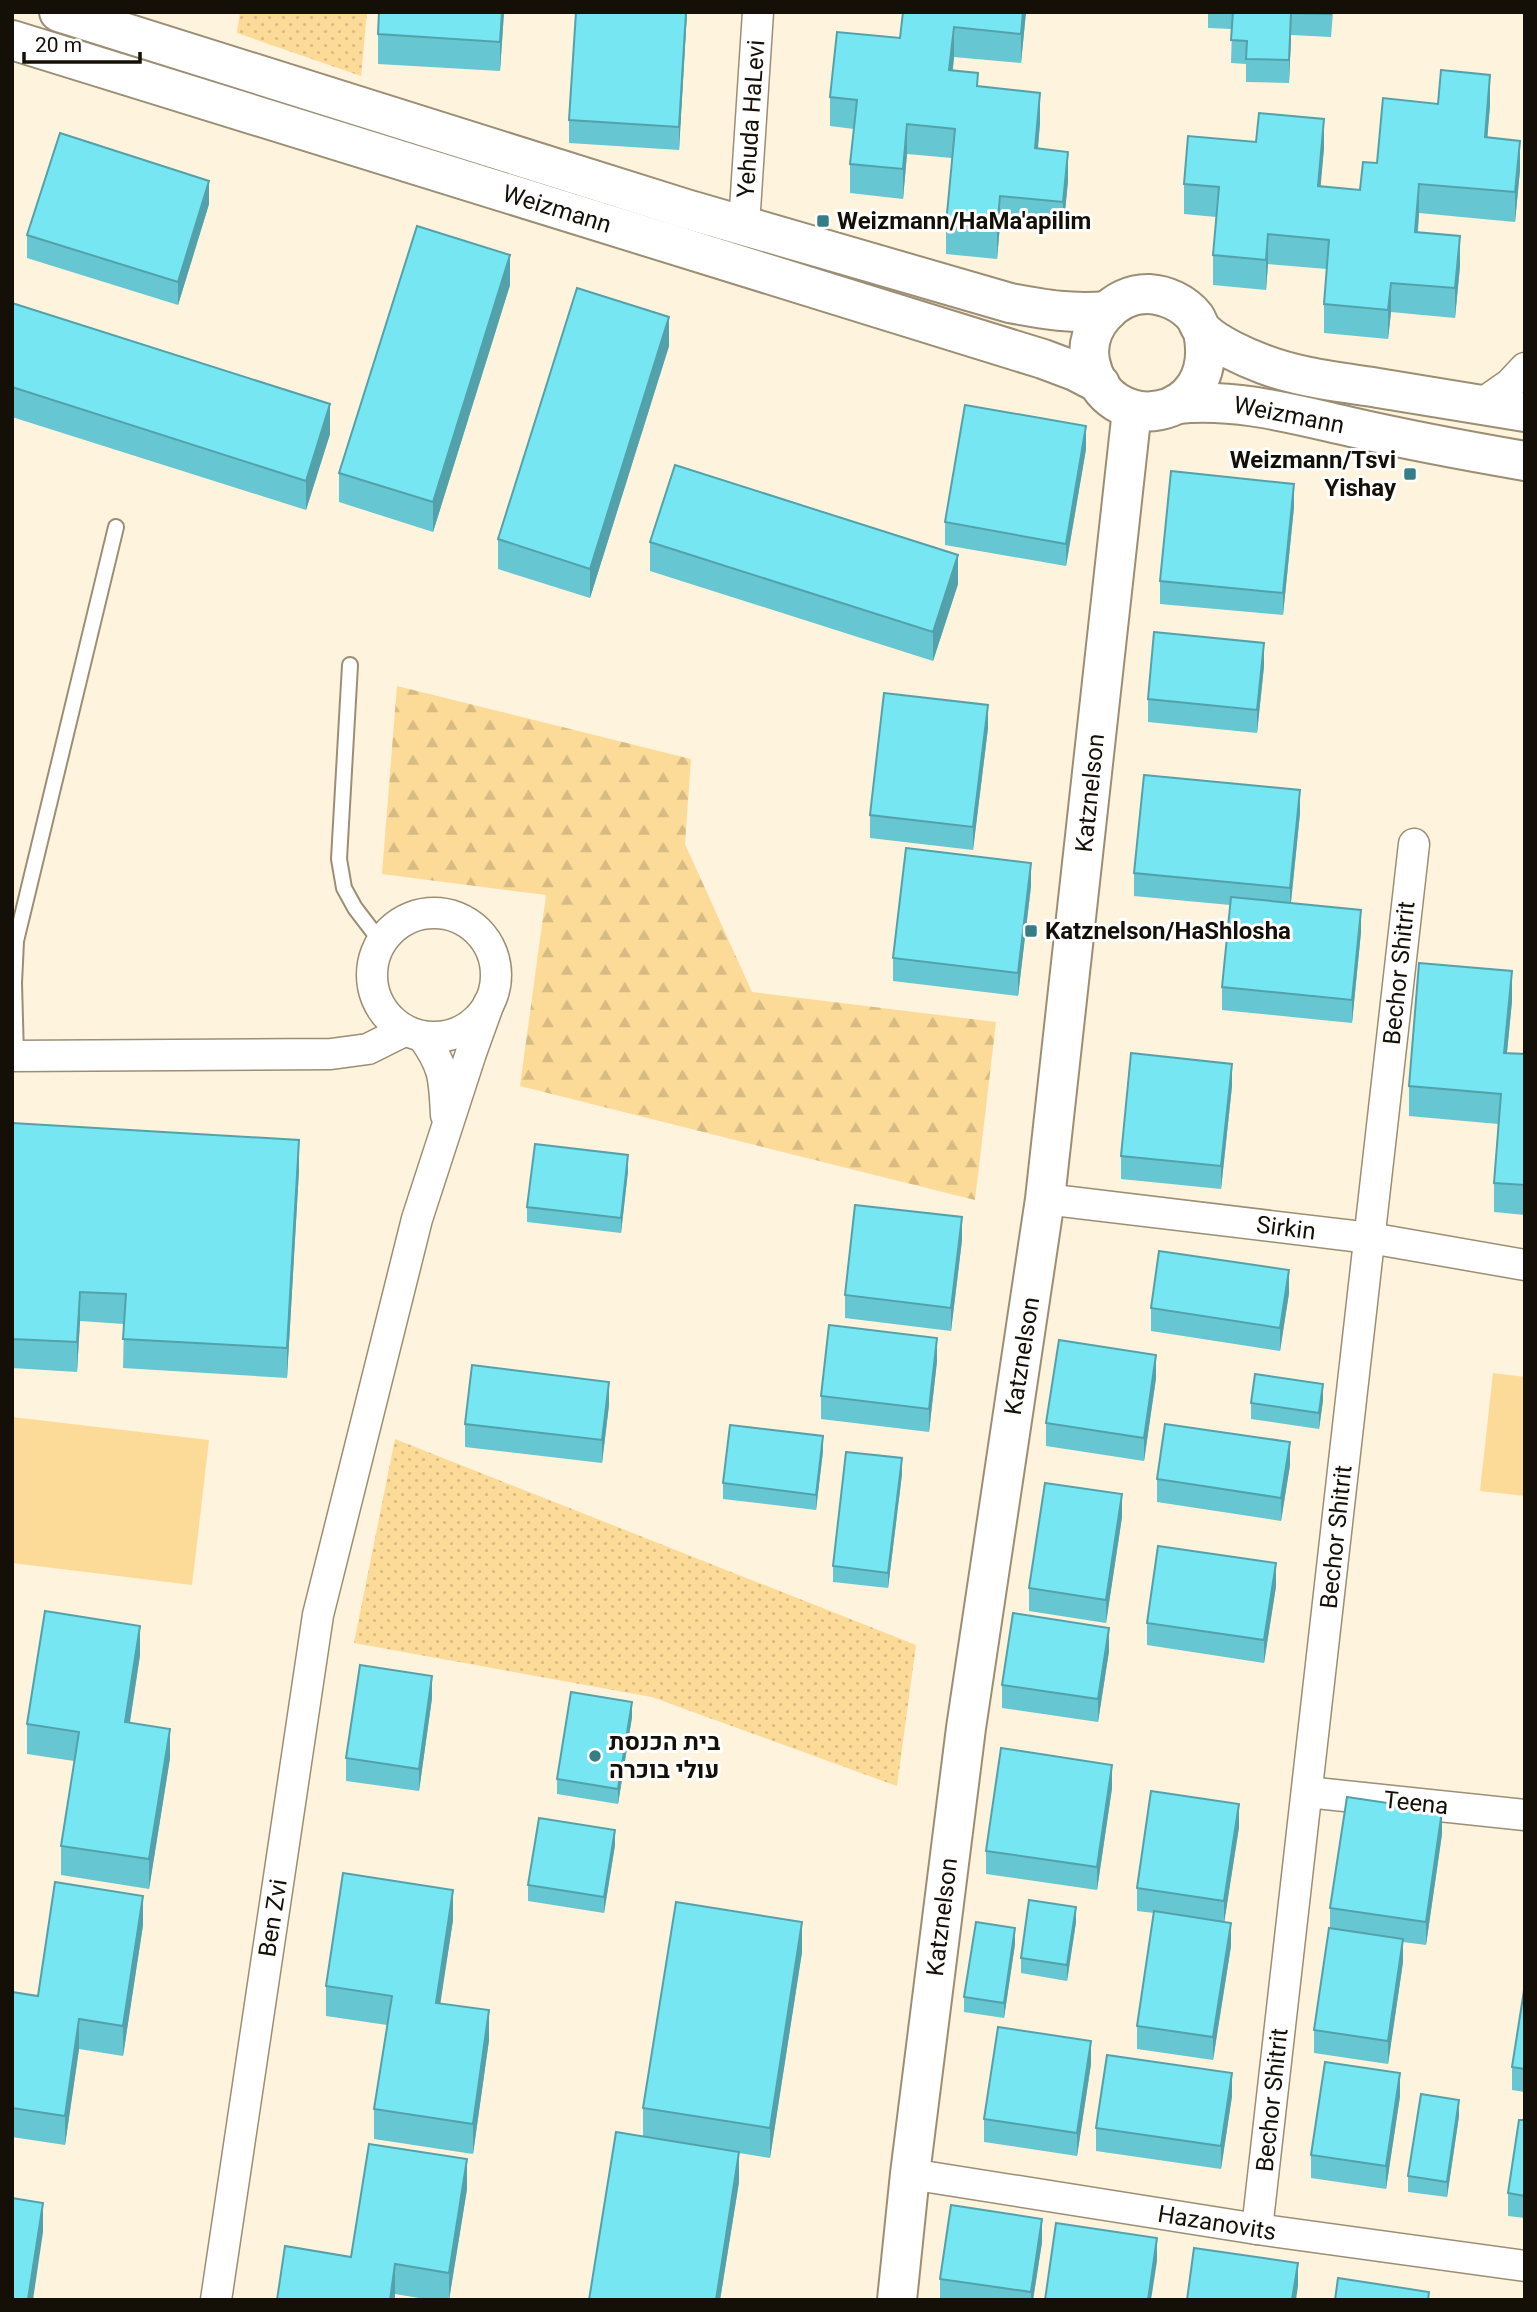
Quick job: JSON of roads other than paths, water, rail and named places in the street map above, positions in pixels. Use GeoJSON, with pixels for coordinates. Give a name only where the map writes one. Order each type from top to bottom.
{"type":"FeatureCollection","features":[{"type":"Feature","properties":{"kind":"street","name":"Weizmann"},"geometry":{"type":"LineString","coordinates":[[59,12],[378,114],[1010,303],[1076,314],[1108,311]]}},
{"type":"Feature","properties":{"kind":"street","name":"Yehuda HaLevi"},"geometry":{"type":"LineString","coordinates":[[744,225],[758,12]]}},
{"type":"Feature","properties":{"kind":"street","name":"Weizmann"},"geometry":{"type":"LineString","coordinates":[[12,40],[1043,359],[1100,384]]}},
{"type":"Feature","properties":{"kind":"street"},"geometry":{"type":"LineString","coordinates":[[1146,294],[1164,296],[1181,304],[1194,316],[1203,332],[1207,349],[1204,373],[1186,398],[1169,408],[1150,412],[1132,410],[1116,402],[1100,384],[1090,360],[1093,331],[1108,311],[1129,297],[1146,294]]}},
{"type":"Feature","properties":{"kind":"street","name":"Weizmann"},"geometry":{"type":"LineString","coordinates":[[1203,332],[1240,355],[1272,368],[1326,380],[1525,412]]}},
{"type":"Feature","properties":{"kind":"street"},"geometry":{"type":"LineString","coordinates":[[1480,405],[1510,384],[1525,368]]}},
{"type":"Feature","properties":{"kind":"street","name":"Weizmann"},"geometry":{"type":"LineString","coordinates":[[1177,404],[1204,401],[1268,408],[1366,431],[1521,456]]}},
{"type":"Feature","properties":{"kind":"street","name":"Katznelson"},"geometry":{"type":"LineString","coordinates":[[897,2300],[910,2174],[966,1728],[1045,1199],[1132,410]]}},
{"type":"Feature","properties":{"kind":"street","name":"Bechor Shitrit"},"geometry":{"type":"LineString","coordinates":[[1257,2230],[1414,844]]}},
{"type":"Feature","properties":{"kind":"street"},"geometry":{"type":"LineString","coordinates":[[14,1056],[331,1054],[368,1049],[414,1034],[443,1037],[462,1031],[478,1020],[489,1003],[495,985],[495,964],[488,944],[474,928],[456,917],[435,913],[414,916],[395,926],[381,942],[373,962],[371,983],[377,1002],[389,1019],[414,1034],[437,1057],[444,1078],[447,1129]]}},
{"type":"Feature","properties":{"kind":"street","name":"Ben Zvi"},"geometry":{"type":"LineString","coordinates":[[216,2300],[318,1615],[417,1219],[489,1003]]}},
{"type":"Feature","properties":{"kind":"street","name":"Sirkin"},"geometry":{"type":"LineString","coordinates":[[1045,1199],[1370,1238],[1525,1265]]}},
{"type":"Feature","properties":{"kind":"street","name":"Teena"},"geometry":{"type":"LineString","coordinates":[[1307,1792],[1525,1815]]}},
{"type":"Feature","properties":{"kind":"street","name":"Hazanovits"},"geometry":{"type":"LineString","coordinates":[[910,2174],[1257,2230],[1525,2266]]}},
{"type":"Feature","properties":{"kind":"lane"},"geometry":{"type":"LineString","coordinates":[[14,1056],[16,942],[116,527]]}},
{"type":"Feature","properties":{"kind":"lane"},"geometry":{"type":"LineString","coordinates":[[350,665],[339,859],[344,888],[355,908],[381,942]]}},
{"type":"Feature","properties":{"kind":"place","name":"Weizmann/HaMa'apilim"},"geometry":{"type":"Point","coordinates":[823,221]}},
{"type":"Feature","properties":{"kind":"place","name":"Weizmann/Tsvi Yishay"},"geometry":{"type":"Point","coordinates":[1410,474]}},
{"type":"Feature","properties":{"kind":"place","name":"Katznelson/HaShlosha"},"geometry":{"type":"Point","coordinates":[1031,931]}},
{"type":"Feature","properties":{"kind":"place","name":"בית הכנסת עולי בוכרה"},"geometry":{"type":"Point","coordinates":[595,1756]}}]}
